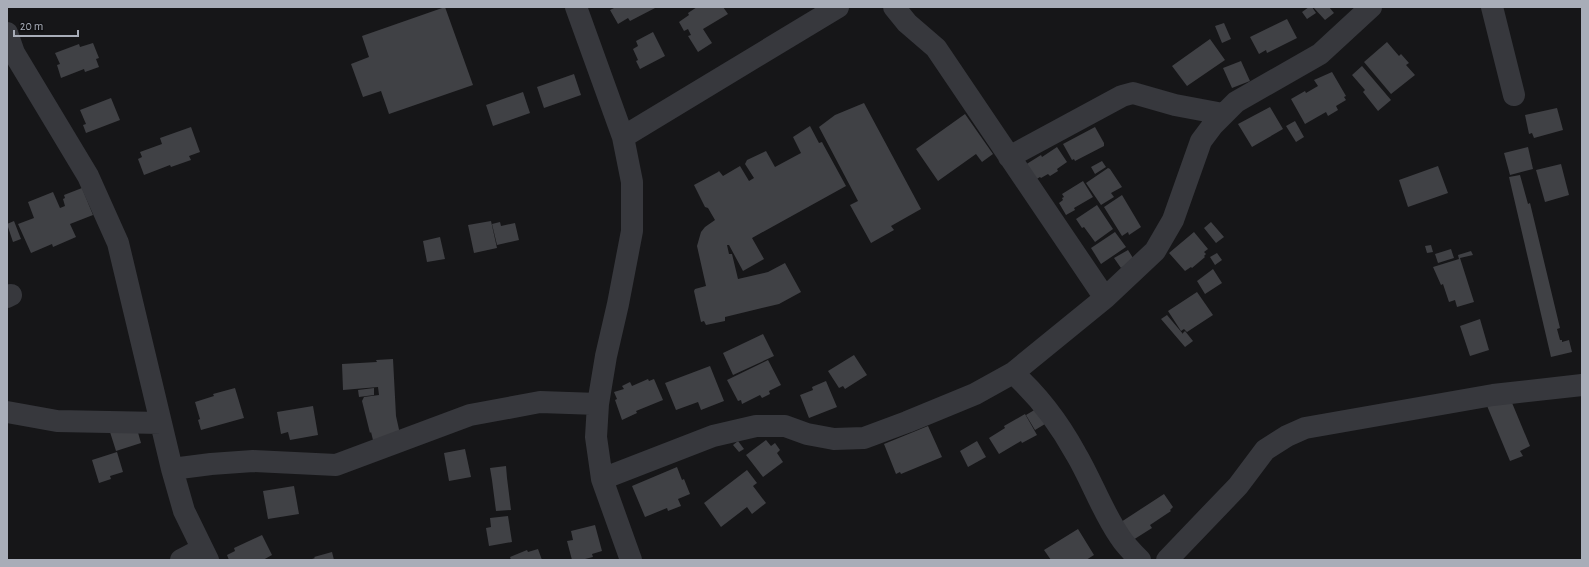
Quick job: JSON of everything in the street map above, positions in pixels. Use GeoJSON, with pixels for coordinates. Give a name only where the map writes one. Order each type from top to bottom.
{"type":"FeatureCollection","features":[{"type":"Feature","properties":{"kind":"street"},"geometry":{"type":"LineString","coordinates":[[576,7],[622,137],[632,182],[632,232],[606,356],[598,404],[596,437],[602,479],[632,560]]}},
{"type":"Feature","properties":{"kind":"street"},"geometry":{"type":"LineString","coordinates":[[622,137],[838,7]]}},
{"type":"Feature","properties":{"kind":"street"},"geometry":{"type":"LineString","coordinates":[[894,7],[907,23],[936,48],[1105,298]]}},
{"type":"Feature","properties":{"kind":"street"},"geometry":{"type":"LineString","coordinates":[[602,479],[713,436],[756,426],[785,426],[807,434],[834,439],[864,438],[975,394],[1013,373],[1105,298],[1155,251],[1173,220],[1201,141],[1223,114],[1246,95],[1320,54],[1371,7]]}},
{"type":"Feature","properties":{"kind":"street"},"geometry":{"type":"LineString","coordinates":[[1492,7],[1514,95]]}},
{"type":"Feature","properties":{"kind":"street"},"geometry":{"type":"LineString","coordinates":[[7,33],[14,54],[88,176],[118,243],[172,469],[184,511],[205,554],[182,560]]}},
{"type":"Feature","properties":{"kind":"street"},"geometry":{"type":"LineString","coordinates":[[1009,157],[1122,96],[1132,93],[1175,105],[1223,114]]}},
{"type":"Feature","properties":{"kind":"street"},"geometry":{"type":"LineString","coordinates":[[1013,373],[1031,389],[1053,416],[1077,454],[1095,493],[1120,538],[1140,560]]}},
{"type":"Feature","properties":{"kind":"street"},"geometry":{"type":"LineString","coordinates":[[1167,560],[1238,486],[1265,450],[1287,436],[1305,428],[1493,395],[1582,386]]}},
{"type":"Feature","properties":{"kind":"street"},"geometry":{"type":"LineString","coordinates":[[172,469],[253,461],[336,466],[470,415],[540,402],[598,404]]}},
{"type":"Feature","properties":{"kind":"street"},"geometry":{"type":"LineString","coordinates":[[7,412],[57,421],[161,423]]}},
{"type":"Feature","properties":{"kind":"building"},"geometry":{"type":"Polygon","coordinates":[[[445,7],[473,85],[389,114],[381,91],[363,97],[351,64],[369,57],[362,36],[445,7]]]}},
{"type":"Feature","properties":{"kind":"building"},"geometry":{"type":"Polygon","coordinates":[[[616,7],[657,7],[630,21],[628,18],[618,24],[610,10],[616,7]]]}},
{"type":"Feature","properties":{"kind":"building"},"geometry":{"type":"Polygon","coordinates":[[[697,7],[723,7],[728,14],[703,29],[712,43],[698,52],[688,36],[691,35],[688,29],[684,31],[679,22],[697,7]]]}},
{"type":"Feature","properties":{"kind":"building"},"geometry":{"type":"Polygon","coordinates":[[[1309,7],[1312,7],[1316,13],[1307,19],[1302,12],[1309,7]]]}},
{"type":"Feature","properties":{"kind":"building"},"geometry":{"type":"Polygon","coordinates":[[[1313,7],[1329,7],[1334,13],[1325,20],[1313,7]]]}},
{"type":"Feature","properties":{"kind":"building"},"geometry":{"type":"Polygon","coordinates":[[[1287,19],[1297,38],[1267,53],[1266,50],[1259,54],[1250,37],[1287,19]]]}},
{"type":"Feature","properties":{"kind":"building"},"geometry":{"type":"Polygon","coordinates":[[[1224,23],[1231,39],[1222,43],[1215,26],[1224,23]]]}},
{"type":"Feature","properties":{"kind":"building"},"geometry":{"type":"Polygon","coordinates":[[[653,32],[665,56],[640,69],[633,49],[638,46],[636,41],[653,32]]]}},
{"type":"Feature","properties":{"kind":"building"},"geometry":{"type":"Polygon","coordinates":[[[1210,39],[1225,60],[1187,86],[1172,66],[1210,39]]]}},
{"type":"Feature","properties":{"kind":"building"},"geometry":{"type":"Polygon","coordinates":[[[1387,42],[1399,56],[1401,54],[1409,63],[1406,65],[1415,75],[1391,94],[1364,62],[1387,42]]]}},
{"type":"Feature","properties":{"kind":"building"},"geometry":{"type":"Polygon","coordinates":[[[93,43],[99,58],[96,59],[99,67],[85,72],[84,69],[61,78],[57,65],[60,64],[55,53],[79,44],[80,47],[93,43]]]}},
{"type":"Feature","properties":{"kind":"building"},"geometry":{"type":"Polygon","coordinates":[[[1241,61],[1250,81],[1232,88],[1223,68],[1241,61]]]}},
{"type":"Feature","properties":{"kind":"building"},"geometry":{"type":"Polygon","coordinates":[[[1362,66],[1391,100],[1378,111],[1363,92],[1365,90],[1352,75],[1362,66]]]}},
{"type":"Feature","properties":{"kind":"building"},"geometry":{"type":"Polygon","coordinates":[[[1332,72],[1346,96],[1344,97],[1346,100],[1336,106],[1338,110],[1328,116],[1326,112],[1305,124],[1291,99],[1318,86],[1314,80],[1332,72]]]}},
{"type":"Feature","properties":{"kind":"building"},"geometry":{"type":"Polygon","coordinates":[[[574,74],[581,95],[544,108],[537,87],[574,74]]]}},
{"type":"Feature","properties":{"kind":"building"},"geometry":{"type":"Polygon","coordinates":[[[523,92],[530,113],[493,126],[486,105],[523,92]]]}},
{"type":"Feature","properties":{"kind":"building"},"geometry":{"type":"Polygon","coordinates":[[[111,98],[120,120],[86,133],[83,125],[86,124],[80,110],[111,98]]]}},
{"type":"Feature","properties":{"kind":"building"},"geometry":{"type":"Polygon","coordinates":[[[864,103],[921,209],[891,226],[894,230],[871,243],[850,205],[858,201],[819,127],[835,115],[864,103]]]}},
{"type":"Feature","properties":{"kind":"building"},"geometry":{"type":"Polygon","coordinates":[[[1270,107],[1283,129],[1252,147],[1238,124],[1270,107]]]}},
{"type":"Feature","properties":{"kind":"building"},"geometry":{"type":"Polygon","coordinates":[[[1557,108],[1563,130],[1534,138],[1532,133],[1529,134],[1525,115],[1557,108]]]}},
{"type":"Feature","properties":{"kind":"building"},"geometry":{"type":"Polygon","coordinates":[[[965,114],[993,154],[982,162],[976,154],[938,181],[916,149],[965,114]]]}},
{"type":"Feature","properties":{"kind":"building"},"geometry":{"type":"Polygon","coordinates":[[[1295,121],[1304,137],[1296,142],[1286,126],[1295,121]]]}},
{"type":"Feature","properties":{"kind":"building"},"geometry":{"type":"Polygon","coordinates":[[[810,126],[819,143],[822,142],[846,186],[752,238],[764,259],[743,271],[729,245],[727,245],[729,254],[732,254],[738,279],[768,272],[785,263],[801,292],[779,304],[725,317],[725,321],[706,325],[704,321],[701,322],[694,291],[695,289],[706,286],[697,246],[701,232],[715,220],[708,208],[705,207],[694,185],[719,171],[723,176],[740,166],[749,181],[754,178],[745,164],[747,160],[766,151],[775,167],[801,153],[793,137],[810,126]]]}},
{"type":"Feature","properties":{"kind":"building"},"geometry":{"type":"Polygon","coordinates":[[[191,127],[200,152],[189,156],[191,160],[171,167],[170,165],[144,175],[138,159],[142,157],[140,152],[162,144],[160,138],[191,127]]]}},
{"type":"Feature","properties":{"kind":"building"},"geometry":{"type":"Polygon","coordinates":[[[1095,127],[1104,143],[1104,146],[1075,161],[1074,159],[1072,160],[1063,144],[1095,127]]]}},
{"type":"Feature","properties":{"kind":"building"},"geometry":{"type":"Polygon","coordinates":[[[1057,147],[1067,162],[1057,169],[1058,171],[1050,176],[1048,174],[1035,180],[1025,165],[1041,155],[1042,157],[1057,147]]]}},
{"type":"Feature","properties":{"kind":"building"},"geometry":{"type":"Polygon","coordinates":[[[1528,147],[1533,169],[1510,175],[1504,153],[1528,147]]]}},
{"type":"Feature","properties":{"kind":"building"},"geometry":{"type":"Polygon","coordinates":[[[1102,161],[1106,167],[1095,174],[1091,167],[1102,161]]]}},
{"type":"Feature","properties":{"kind":"building"},"geometry":{"type":"Polygon","coordinates":[[[1561,164],[1569,195],[1545,202],[1536,170],[1561,164]]]}},
{"type":"Feature","properties":{"kind":"building"},"geometry":{"type":"Polygon","coordinates":[[[1438,166],[1448,193],[1408,207],[1399,180],[1438,166]]]}},
{"type":"Feature","properties":{"kind":"building"},"geometry":{"type":"Polygon","coordinates":[[[1108,168],[1122,187],[1111,193],[1114,197],[1101,205],[1086,183],[1108,168]]]}},
{"type":"Feature","properties":{"kind":"building"},"geometry":{"type":"Polygon","coordinates":[[[1520,175],[1528,204],[1530,203],[1560,328],[1557,329],[1560,340],[1562,340],[1562,342],[1569,340],[1572,352],[1551,357],[1509,177],[1520,175]]]}},
{"type":"Feature","properties":{"kind":"building"},"geometry":{"type":"Polygon","coordinates":[[[1083,181],[1093,197],[1074,208],[1075,210],[1066,215],[1059,203],[1064,197],[1062,194],[1083,181]]]}},
{"type":"Feature","properties":{"kind":"building"},"geometry":{"type":"Polygon","coordinates":[[[82,188],[93,215],[70,224],[76,237],[53,247],[52,244],[31,253],[18,224],[34,218],[28,202],[53,192],[60,208],[65,206],[63,199],[65,198],[64,195],[82,188]]]}},
{"type":"Feature","properties":{"kind":"building"},"geometry":{"type":"Polygon","coordinates":[[[1122,195],[1141,227],[1129,235],[1128,232],[1122,236],[1104,207],[1122,195]]]}},
{"type":"Feature","properties":{"kind":"building"},"geometry":{"type":"Polygon","coordinates":[[[1097,205],[1113,229],[1095,242],[1076,219],[1097,205]]]}},
{"type":"Feature","properties":{"kind":"building"},"geometry":{"type":"Polygon","coordinates":[[[14,221],[21,239],[13,242],[7,224],[14,221]]]}},
{"type":"Feature","properties":{"kind":"building"},"geometry":{"type":"Polygon","coordinates":[[[491,221],[497,248],[474,253],[468,225],[491,221]]]}},
{"type":"Feature","properties":{"kind":"building"},"geometry":{"type":"Polygon","coordinates":[[[500,222],[501,226],[515,223],[519,240],[497,245],[492,224],[500,222]]]}},
{"type":"Feature","properties":{"kind":"building"},"geometry":{"type":"Polygon","coordinates":[[[1211,222],[1224,237],[1216,243],[1204,228],[1211,222]]]}},
{"type":"Feature","properties":{"kind":"building"},"geometry":{"type":"Polygon","coordinates":[[[1115,232],[1126,247],[1101,264],[1091,248],[1115,232]]]}},
{"type":"Feature","properties":{"kind":"building"},"geometry":{"type":"Polygon","coordinates":[[[1194,232],[1208,249],[1204,252],[1206,254],[1204,256],[1205,257],[1192,268],[1191,267],[1185,271],[1169,253],[1194,232]]]}},
{"type":"Feature","properties":{"kind":"building"},"geometry":{"type":"Polygon","coordinates":[[[440,237],[445,259],[427,262],[423,241],[440,237]]]}},
{"type":"Feature","properties":{"kind":"building"},"geometry":{"type":"Polygon","coordinates":[[[1431,245],[1433,252],[1427,253],[1425,246],[1431,245]]]}},
{"type":"Feature","properties":{"kind":"building"},"geometry":{"type":"Polygon","coordinates":[[[1451,249],[1454,258],[1438,263],[1435,254],[1451,249]]]}},
{"type":"Feature","properties":{"kind":"building"},"geometry":{"type":"Polygon","coordinates":[[[1128,250],[1133,258],[1132,261],[1121,268],[1114,258],[1128,250]]]}},
{"type":"Feature","properties":{"kind":"building"},"geometry":{"type":"Polygon","coordinates":[[[1471,251],[1473,255],[1460,258],[1474,302],[1457,307],[1455,300],[1449,302],[1443,284],[1441,285],[1433,267],[1459,259],[1458,255],[1471,251]]]}},
{"type":"Feature","properties":{"kind":"building"},"geometry":{"type":"Polygon","coordinates":[[[1217,253],[1222,260],[1215,265],[1210,257],[1217,253]]]}},
{"type":"Feature","properties":{"kind":"building"},"geometry":{"type":"Polygon","coordinates":[[[1213,269],[1222,283],[1205,294],[1197,281],[1213,269]]]}},
{"type":"Feature","properties":{"kind":"building"},"geometry":{"type":"Polygon","coordinates":[[[1197,292],[1213,315],[1187,332],[1184,329],[1181,331],[1168,311],[1197,292]]]}},
{"type":"Feature","properties":{"kind":"building"},"geometry":{"type":"Polygon","coordinates":[[[1167,315],[1183,334],[1185,331],[1193,341],[1185,347],[1161,319],[1167,315]]]}},
{"type":"Feature","properties":{"kind":"building"},"geometry":{"type":"Polygon","coordinates":[[[1480,319],[1489,350],[1470,356],[1460,326],[1480,319]]]}},
{"type":"Feature","properties":{"kind":"building"},"geometry":{"type":"Polygon","coordinates":[[[763,334],[774,356],[733,375],[723,353],[763,334]]]}},
{"type":"Feature","properties":{"kind":"building"},"geometry":{"type":"Polygon","coordinates":[[[854,355],[867,375],[845,389],[843,386],[839,388],[828,371],[854,355]]]}},
{"type":"Feature","properties":{"kind":"building"},"geometry":{"type":"Polygon","coordinates":[[[393,359],[396,416],[400,434],[373,440],[362,401],[364,397],[379,395],[378,387],[343,390],[342,364],[377,362],[376,360],[393,359]]]}},
{"type":"Feature","properties":{"kind":"building"},"geometry":{"type":"Polygon","coordinates":[[[768,360],[781,385],[769,391],[770,394],[762,398],[760,395],[742,404],[741,400],[738,401],[727,380],[768,360]]]}},
{"type":"Feature","properties":{"kind":"building"},"geometry":{"type":"Polygon","coordinates":[[[710,366],[724,401],[701,410],[698,402],[676,410],[665,383],[710,366]]]}},
{"type":"Feature","properties":{"kind":"building"},"geometry":{"type":"Polygon","coordinates":[[[648,379],[649,381],[654,379],[663,400],[636,411],[637,413],[622,420],[615,400],[617,399],[614,392],[624,389],[622,386],[630,382],[632,386],[648,379]]]}},
{"type":"Feature","properties":{"kind":"building"},"geometry":{"type":"Polygon","coordinates":[[[826,381],[837,407],[809,418],[800,395],[813,390],[812,387],[826,381]]]}},
{"type":"Feature","properties":{"kind":"building"},"geometry":{"type":"Polygon","coordinates":[[[235,388],[244,418],[201,430],[198,420],[200,419],[195,402],[214,396],[213,394],[235,388]]]}},
{"type":"Feature","properties":{"kind":"building"},"geometry":{"type":"Polygon","coordinates":[[[374,388],[374,395],[359,397],[358,390],[374,388]]]}},
{"type":"Feature","properties":{"kind":"building"},"geometry":{"type":"Polygon","coordinates":[[[1510,398],[1530,446],[1520,451],[1523,456],[1510,461],[1485,401],[1510,398]]]}},
{"type":"Feature","properties":{"kind":"building"},"geometry":{"type":"Polygon","coordinates":[[[313,406],[318,435],[290,440],[288,432],[281,434],[277,412],[313,406]]]}},
{"type":"Feature","properties":{"kind":"building"},"geometry":{"type":"Polygon","coordinates":[[[1036,409],[1045,424],[1035,430],[1026,415],[1036,409]]]}},
{"type":"Feature","properties":{"kind":"building"},"geometry":{"type":"Polygon","coordinates":[[[1025,414],[1037,435],[1022,443],[1021,441],[999,454],[989,438],[1005,428],[1004,426],[1025,414]]]}},
{"type":"Feature","properties":{"kind":"building"},"geometry":{"type":"Polygon","coordinates":[[[928,426],[942,457],[901,474],[900,472],[896,474],[884,444],[928,426]]]}},
{"type":"Feature","properties":{"kind":"building"},"geometry":{"type":"Polygon","coordinates":[[[137,429],[141,443],[116,451],[110,432],[137,429]]]}},
{"type":"Feature","properties":{"kind":"building"},"geometry":{"type":"Polygon","coordinates":[[[766,440],[771,446],[775,443],[780,450],[777,453],[783,462],[763,477],[746,455],[766,440]]]}},
{"type":"Feature","properties":{"kind":"building"},"geometry":{"type":"Polygon","coordinates":[[[738,441],[744,449],[739,452],[733,445],[738,441]]]}},
{"type":"Feature","properties":{"kind":"building"},"geometry":{"type":"Polygon","coordinates":[[[977,441],[986,457],[968,467],[960,451],[977,441]]]}},
{"type":"Feature","properties":{"kind":"building"},"geometry":{"type":"Polygon","coordinates":[[[465,449],[471,477],[449,481],[444,453],[465,449]]]}},
{"type":"Feature","properties":{"kind":"building"},"geometry":{"type":"Polygon","coordinates":[[[117,452],[123,472],[110,476],[111,479],[99,483],[92,460],[117,452]]]}},
{"type":"Feature","properties":{"kind":"building"},"geometry":{"type":"Polygon","coordinates":[[[506,466],[507,478],[492,480],[490,468],[506,466]]]}},
{"type":"Feature","properties":{"kind":"building"},"geometry":{"type":"Polygon","coordinates":[[[677,467],[690,494],[678,499],[681,506],[668,511],[667,508],[645,517],[632,486],[677,467]]]}},
{"type":"Feature","properties":{"kind":"building"},"geometry":{"type":"Polygon","coordinates":[[[747,470],[757,483],[753,486],[766,503],[752,514],[747,507],[721,527],[704,503],[747,470]]]}},
{"type":"Feature","properties":{"kind":"building"},"geometry":{"type":"Polygon","coordinates":[[[507,478],[511,510],[496,511],[492,480],[507,478]]]}},
{"type":"Feature","properties":{"kind":"building"},"geometry":{"type":"Polygon","coordinates":[[[294,486],[299,514],[268,519],[263,491],[294,486]]]}},
{"type":"Feature","properties":{"kind":"building"},"geometry":{"type":"Polygon","coordinates":[[[1164,494],[1173,507],[1170,510],[1171,511],[1150,525],[1152,528],[1133,540],[1121,522],[1164,494]]]}},
{"type":"Feature","properties":{"kind":"building"},"geometry":{"type":"Polygon","coordinates":[[[508,516],[512,542],[489,546],[486,528],[491,527],[490,518],[508,516]]]}},
{"type":"Feature","properties":{"kind":"building"},"geometry":{"type":"Polygon","coordinates":[[[595,525],[602,551],[592,554],[593,557],[581,560],[572,560],[567,541],[573,540],[571,531],[595,525]]]}},
{"type":"Feature","properties":{"kind":"building"},"geometry":{"type":"Polygon","coordinates":[[[1078,529],[1094,555],[1086,560],[1051,560],[1044,550],[1078,529]]]}},
{"type":"Feature","properties":{"kind":"building"},"geometry":{"type":"Polygon","coordinates":[[[262,535],[272,555],[263,560],[229,560],[227,555],[235,551],[234,548],[262,535]]]}},
{"type":"Feature","properties":{"kind":"building"},"geometry":{"type":"Polygon","coordinates":[[[538,549],[542,560],[511,560],[510,557],[527,550],[528,552],[538,549]]]}},
{"type":"Feature","properties":{"kind":"building"},"geometry":{"type":"Polygon","coordinates":[[[332,552],[334,560],[309,560],[315,558],[314,557],[332,552]]]}}]}
